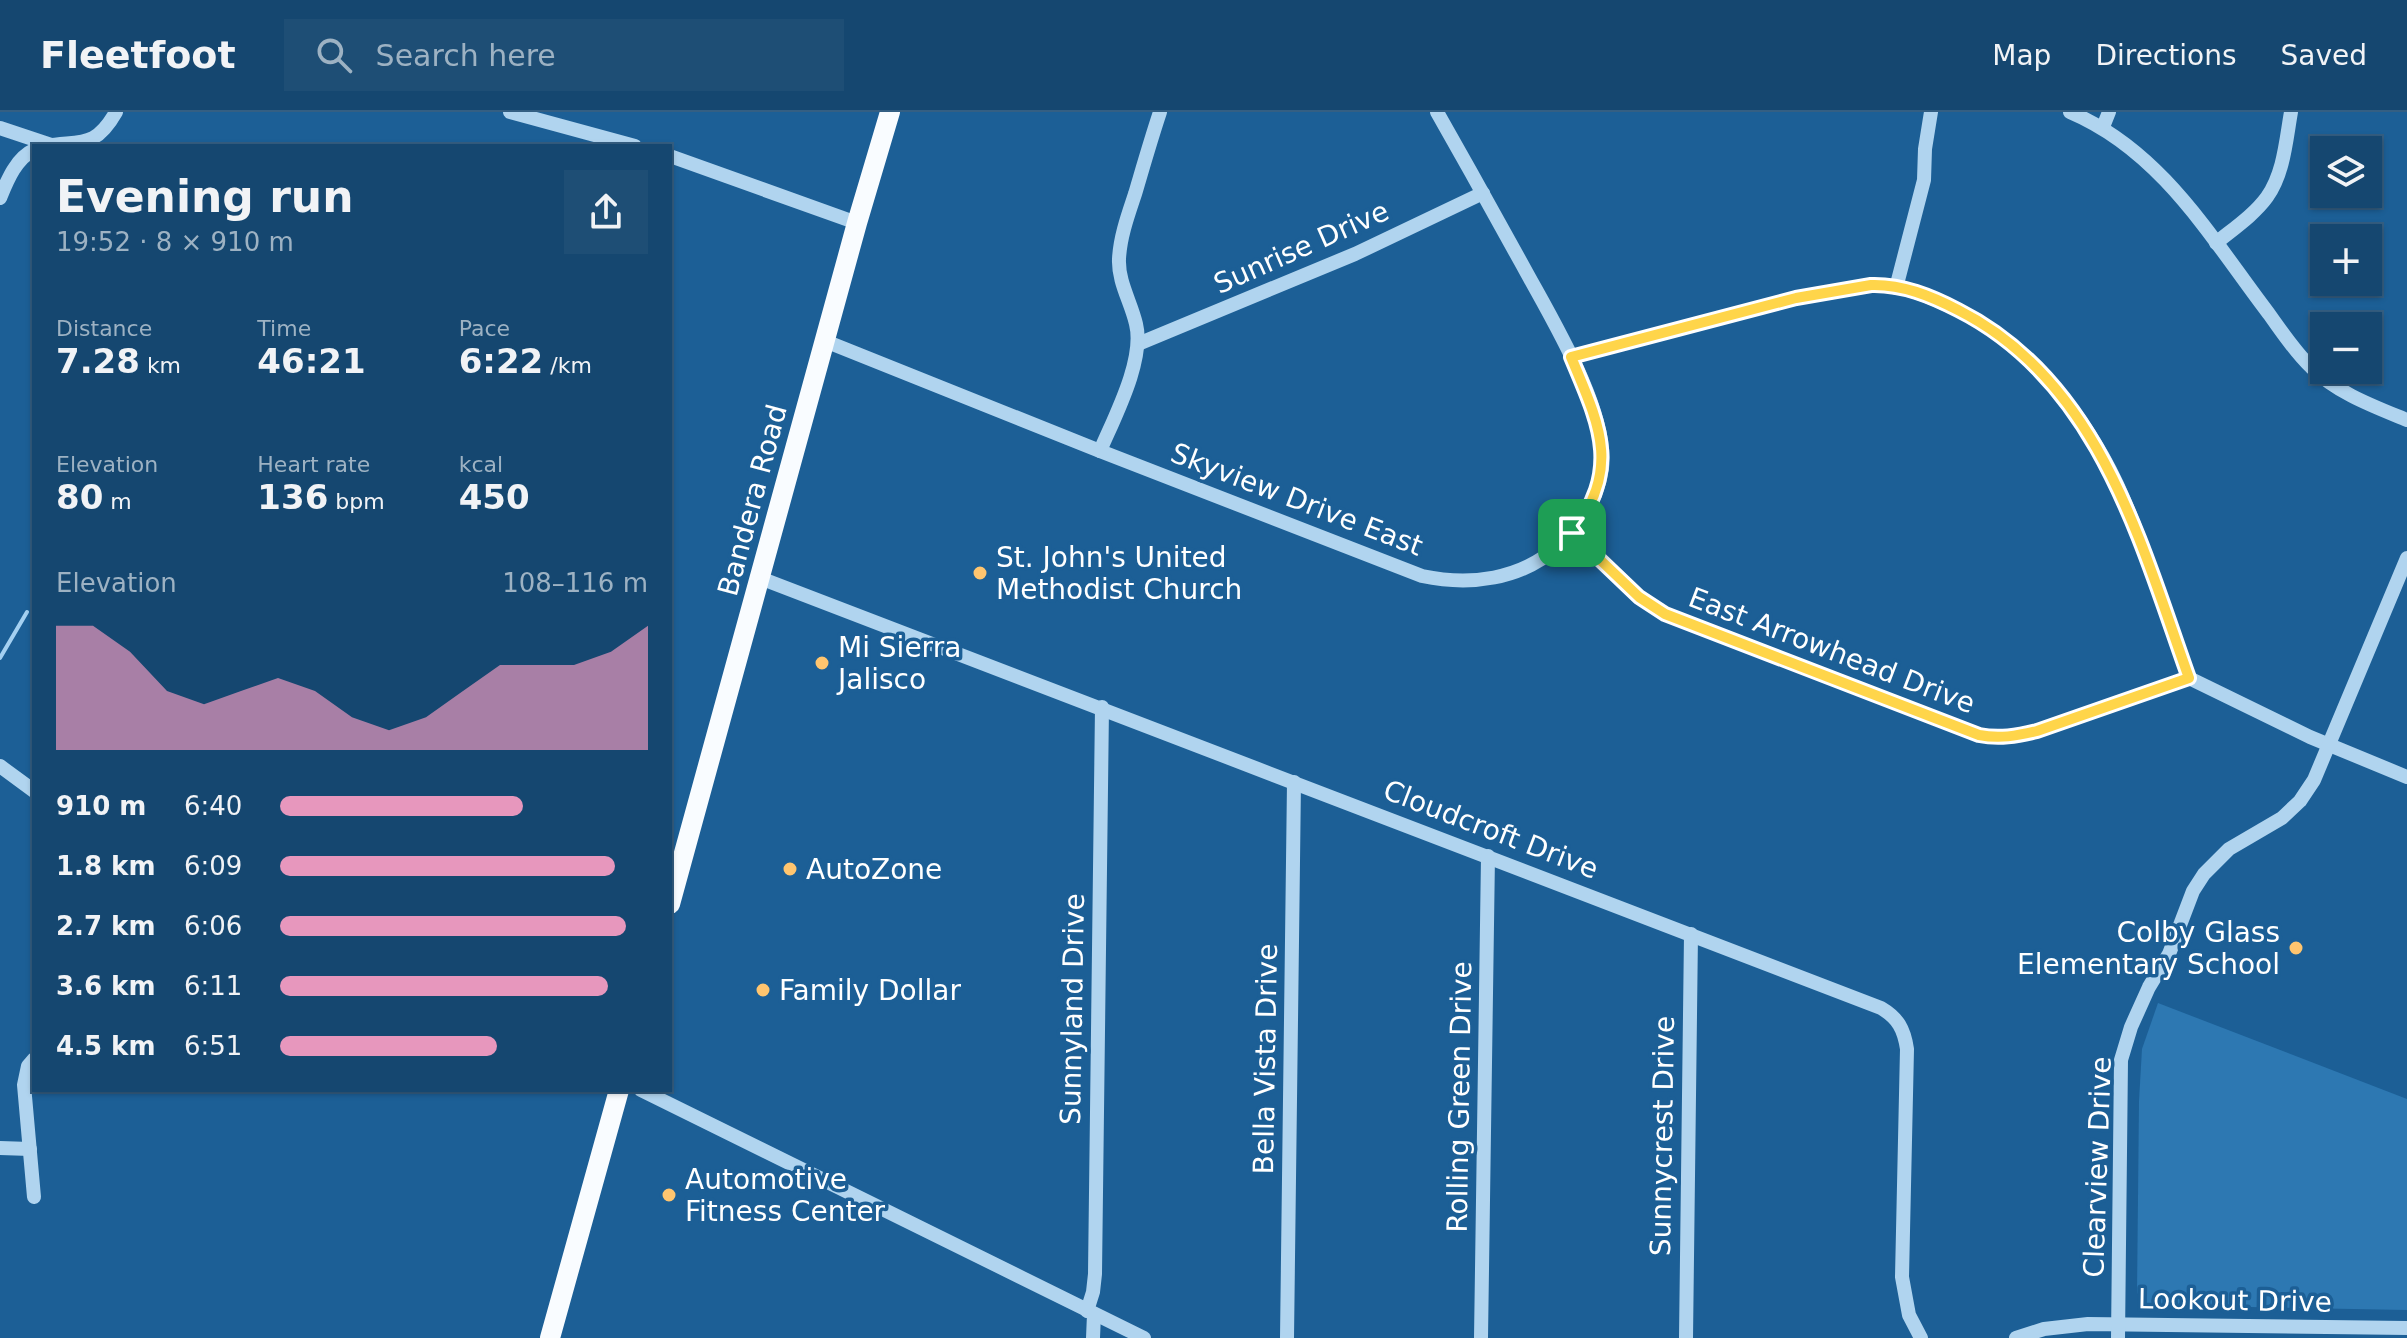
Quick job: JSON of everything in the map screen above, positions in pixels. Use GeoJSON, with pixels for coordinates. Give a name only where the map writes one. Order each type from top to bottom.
{"type":"FeatureCollection","features":[{"type":"Feature","properties":{"kind":"main road","name":"Bandera Road"},"geometry":{"type":"LineString","coordinates":[[672,897],[890,112]]}},
{"type":"Feature","properties":{"kind":"main road"},"geometry":{"type":"LineString","coordinates":[[550,1338],[618,1092]]}},
{"type":"Feature","properties":{"kind":"street"},"geometry":{"type":"LineString","coordinates":[[79,144],[98,136],[116,112]]}},
{"type":"Feature","properties":{"kind":"street"},"geometry":{"type":"LineString","coordinates":[[510,112],[556,118],[629,144]]}},
{"type":"Feature","properties":{"kind":"street"},"geometry":{"type":"LineString","coordinates":[[1100,451],[1119,406],[1138,344],[1136,324],[1121,281],[1119,257],[1125,224],[1160,112]]}},
{"type":"Feature","properties":{"kind":"street","name":"Skyview Drive East"},"geometry":{"type":"LineString","coordinates":[[825,341],[1422,576],[1475,581],[1525,568],[1552,552],[1572,533],[1593,498],[1602,467],[1599,424],[1571,357],[1437,112]]}},
{"type":"Feature","properties":{"kind":"street"},"geometry":{"type":"LineString","coordinates":[[1896,288],[1924,180],[1931,112]]}},
{"type":"Feature","properties":{"kind":"street"},"geometry":{"type":"LineString","coordinates":[[2070,112],[2103,127],[2148,161],[2177,192],[2311,368],[2346,393],[2407,420]]}},
{"type":"Feature","properties":{"kind":"street"},"geometry":{"type":"LineString","coordinates":[[2103,127],[2109,112]]}},
{"type":"Feature","properties":{"kind":"street"},"geometry":{"type":"LineString","coordinates":[[2216,243],[2251,214],[2268,194],[2282,160],[2291,112]]}},
{"type":"Feature","properties":{"kind":"street"},"geometry":{"type":"LineString","coordinates":[[0,128],[46,144]]}},
{"type":"Feature","properties":{"kind":"street"},"geometry":{"type":"LineString","coordinates":[[0,198],[16,166],[32,151]]}},
{"type":"Feature","properties":{"kind":"street"},"geometry":{"type":"LineString","coordinates":[[672,157],[857,223]]}},
{"type":"Feature","properties":{"kind":"street","name":"Sunrise Drive"},"geometry":{"type":"LineString","coordinates":[[1138,344],[1355,254],[1483,193]]}},
{"type":"Feature","properties":{"kind":"street"},"geometry":{"type":"LineString","coordinates":[[1571,357],[1807,295],[1871,285],[1929,295],[1984,323],[2027,358],[2096,444],[2124,499],[2189,678],[2328,745],[2407,777]]}},
{"type":"Feature","properties":{"kind":"street","name":"East Arrowhead Drive"},"geometry":{"type":"LineString","coordinates":[[1572,533],[1639,597],[1665,614],[1979,735],[1992,738],[2037,731],[2189,678]]}},
{"type":"Feature","properties":{"kind":"street","name":"Clearview Drive"},"geometry":{"type":"LineString","coordinates":[[2118,1331],[2121,1060],[2131,1027],[2149,987],[2169,954],[2193,891],[2204,874],[2229,849],[2271,826],[2300,801],[2314,780],[2407,558]]}},
{"type":"Feature","properties":{"kind":"street","name":"Cloudcroft Drive"},"geometry":{"type":"LineString","coordinates":[[760,578],[1881,1008],[1897,1019],[1907,1049],[1902,1277],[1909,1315],[1921,1338]]}},
{"type":"Feature","properties":{"kind":"street","name":"Sunnyland Drive"},"geometry":{"type":"LineString","coordinates":[[1093,1338],[1090,1313],[1095,1274],[1102,707]]}},
{"type":"Feature","properties":{"kind":"street"},"geometry":{"type":"LineString","coordinates":[[0,766],[32,790]]}},
{"type":"Feature","properties":{"kind":"street","name":"Bella Vista Drive"},"geometry":{"type":"LineString","coordinates":[[1287,1338],[1294,782]]}},
{"type":"Feature","properties":{"kind":"street","name":"Rolling Green Drive"},"geometry":{"type":"LineString","coordinates":[[1481,1338],[1488,856]]}},
{"type":"Feature","properties":{"kind":"street","name":"Sunnycrest Drive"},"geometry":{"type":"LineString","coordinates":[[1686,1338],[1691,934]]}},
{"type":"Feature","properties":{"kind":"street"},"geometry":{"type":"LineString","coordinates":[[32,1061],[24,1085],[34,1197]]}},
{"type":"Feature","properties":{"kind":"street"},"geometry":{"type":"LineString","coordinates":[[645,1092],[1144,1338]]}},
{"type":"Feature","properties":{"kind":"street"},"geometry":{"type":"LineString","coordinates":[[0,1148],[30,1149]]}},
{"type":"Feature","properties":{"kind":"street","name":"Lookout Drive"},"geometry":{"type":"LineString","coordinates":[[2016,1338],[2044,1329],[2088,1324],[2118,1331],[2334,1333],[2407,1328]]}},
{"type":"Feature","properties":{"kind":"shaded area"},"geometry":{"type":"Polygon","coordinates":[[[2158,1003],[2407,1099],[2407,1310],[2147,1305],[2137,1293],[2142,1049],[2158,1003]]]}},
{"type":"Feature","properties":{"kind":"waterway"},"geometry":{"type":"LineString","coordinates":[[0,658],[27,612]]}},
{"type":"Feature","properties":{"kind":"place","name":"St. John's United Methodist Church"},"geometry":{"type":"Point","coordinates":[980,573]}},
{"type":"Feature","properties":{"kind":"place","name":"Mi Sierra Jalisco"},"geometry":{"type":"Point","coordinates":[822,663]}},
{"type":"Feature","properties":{"kind":"place","name":"AutoZone"},"geometry":{"type":"Point","coordinates":[790,869]}},
{"type":"Feature","properties":{"kind":"place","name":"Colby Glass Elementary School"},"geometry":{"type":"Point","coordinates":[2296,948]}},
{"type":"Feature","properties":{"kind":"place","name":"Family Dollar"},"geometry":{"type":"Point","coordinates":[763,990]}},
{"type":"Feature","properties":{"kind":"place","name":"Automotive Fitness Center"},"geometry":{"type":"Point","coordinates":[669,1195]}},
{"type":"Feature","properties":{"kind":"route"},"geometry":{"type":"LineString","coordinates":[[1883,285],[1929,295],[1984,323],[2008,341],[2047,380],[2096,444],[2124,499],[2189,678],[2037,731],[1992,738],[1979,735],[1665,614],[1639,597],[1572,533],[1586,512],[1598,484],[1602,449],[1599,424],[1571,357],[1830,291],[1883,285]]}}]}
